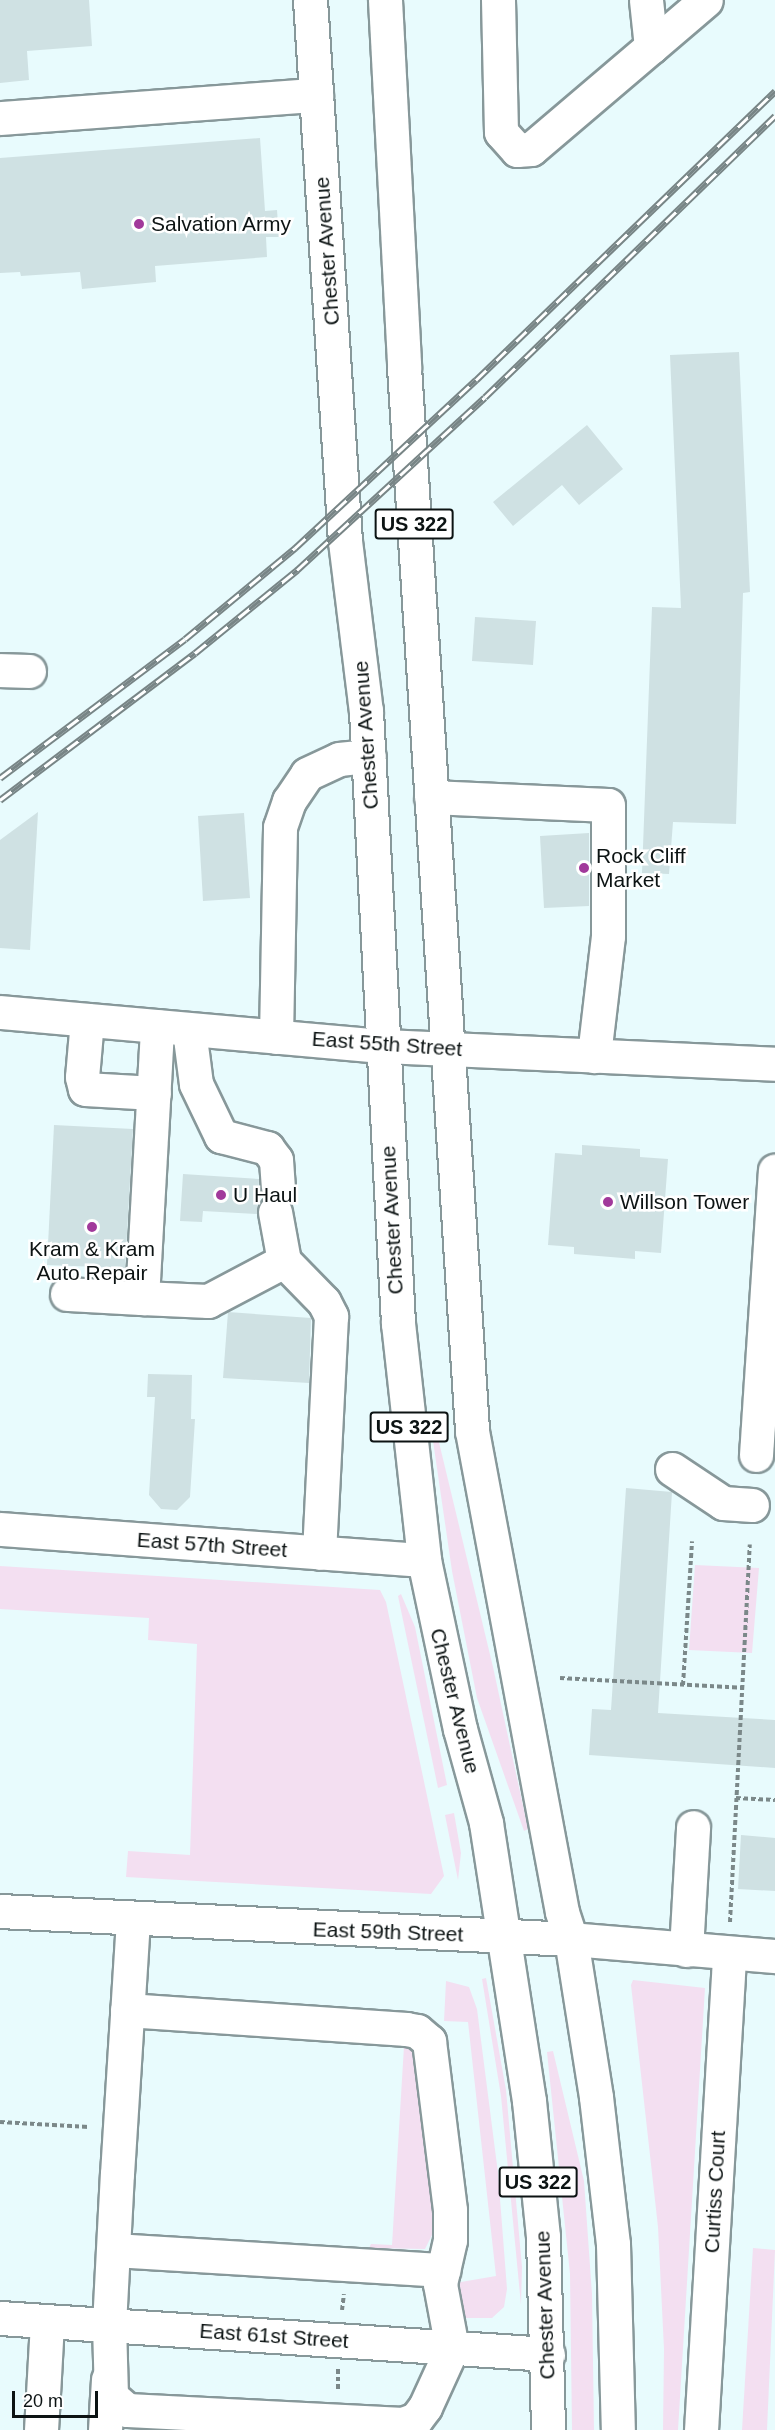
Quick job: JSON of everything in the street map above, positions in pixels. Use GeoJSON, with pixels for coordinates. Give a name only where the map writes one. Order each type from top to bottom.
{"type":"FeatureCollection","features":[{"type":"Feature","properties":{"kind":"main road","name":"Chester Avenue"},"geometry":{"type":"LineString","coordinates":[[310,0],[345,541],[369,756],[398,1323],[424,1560],[460,1729],[486,1823],[536,2162],[548,2354],[548,2430]]}},
{"type":"Feature","properties":{"kind":"main road","name":"US 322"},"geometry":{"type":"LineString","coordinates":[[385,0],[446,1049],[471,1431],[562,1912],[571,1940],[596,2097],[613,2244],[618,2430]]}},
{"type":"Feature","properties":{"kind":"main road"},"geometry":{"type":"LineString","coordinates":[[498,0],[501,132],[517,150],[531,149],[706,0]]}},
{"type":"Feature","properties":{"kind":"main road"},"geometry":{"type":"LineString","coordinates":[[646,0],[651,47]]}},
{"type":"Feature","properties":{"kind":"main road"},"geometry":{"type":"LineString","coordinates":[[0,118],[316,95]]}},
{"type":"Feature","properties":{"kind":"main road"},"geometry":{"type":"LineString","coordinates":[[276,1036],[280,827],[289,801],[307,774],[339,759],[369,756]]}},
{"type":"Feature","properties":{"kind":"main road"},"geometry":{"type":"LineString","coordinates":[[431,797],[608,805],[608,936],[594,1056]]}},
{"type":"Feature","properties":{"kind":"main road","name":"East 55th Street"},"geometry":{"type":"LineString","coordinates":[[0,1012],[384,1046],[775,1064]]}},
{"type":"Feature","properties":{"kind":"main road"},"geometry":{"type":"LineString","coordinates":[[87,1020],[82,1077],[85,1089],[154,1094]]}},
{"type":"Feature","properties":{"kind":"main road"},"geometry":{"type":"LineString","coordinates":[[142,1298],[154,1094],[173,1028]]}},
{"type":"Feature","properties":{"kind":"main road"},"geometry":{"type":"LineString","coordinates":[[173,1028],[221,1136],[267,1148],[276,1160],[277,1199],[284,1261],[324,1302],[332,1316],[319,1553]]}},
{"type":"Feature","properties":{"kind":"main road"},"geometry":{"type":"LineString","coordinates":[[756,1455],[775,1171]]}},
{"type":"Feature","properties":{"kind":"main road"},"geometry":{"type":"LineString","coordinates":[[67,1294],[208,1301],[284,1261]]}},
{"type":"Feature","properties":{"kind":"main road"},"geometry":{"type":"LineString","coordinates":[[672,1469],[723,1503],[752,1505]]}},
{"type":"Feature","properties":{"kind":"main road","name":"East 57th Street"},"geometry":{"type":"LineString","coordinates":[[0,1529],[424,1560]]}},
{"type":"Feature","properties":{"kind":"main road"},"geometry":{"type":"LineString","coordinates":[[686,1950],[693,1827]]}},
{"type":"Feature","properties":{"kind":"main road","name":"East 59th Street"},"geometry":{"type":"LineString","coordinates":[[0,1911],[133,1920],[504,1936],[686,1950],[730,1940],[775,1956]]}},
{"type":"Feature","properties":{"kind":"main road"},"geometry":{"type":"LineString","coordinates":[[105,2430],[133,1920]]}},
{"type":"Feature","properties":{"kind":"main road","name":"Curtiss Court"},"geometry":{"type":"LineString","coordinates":[[701,2430],[730,1940]]}},
{"type":"Feature","properties":{"kind":"main road"},"geometry":{"type":"LineString","coordinates":[[108,2378],[115,2403],[127,2410],[403,2424],[416,2419],[426,2407],[452,2348],[440,2284],[450,2240],[450,2210],[429,2041],[417,2031],[127,2010]]}},
{"type":"Feature","properties":{"kind":"main road"},"geometry":{"type":"LineString","coordinates":[[114,2250],[443,2270]]}},
{"type":"Feature","properties":{"kind":"main road","name":"East 61st Street"},"geometry":{"type":"LineString","coordinates":[[0,2318],[548,2354]]}},
{"type":"Feature","properties":{"kind":"main road"},"geometry":{"type":"LineString","coordinates":[[41,2430],[47,2321]]}},
{"type":"Feature","properties":{"kind":"path"},"geometry":{"type":"LineString","coordinates":[[683,1685],[692,1541]]}},
{"type":"Feature","properties":{"kind":"path"},"geometry":{"type":"LineString","coordinates":[[730,1940],[750,1545]]}},
{"type":"Feature","properties":{"kind":"path"},"geometry":{"type":"LineString","coordinates":[[560,1678],[742,1688]]}},
{"type":"Feature","properties":{"kind":"path"},"geometry":{"type":"LineString","coordinates":[[736,1798],[775,1800]]}},
{"type":"Feature","properties":{"kind":"path"},"geometry":{"type":"LineString","coordinates":[[0,2122],[95,2128]]}},
{"type":"Feature","properties":{"kind":"shaded area"},"geometry":{"type":"Polygon","coordinates":[[[432,1434],[437,1434],[493,1667],[528,1829],[524,1831],[477,1698],[452,1571],[432,1434]]]}},
{"type":"Feature","properties":{"kind":"shaded area"},"geometry":{"type":"Polygon","coordinates":[[[695,1565],[759,1568],[752,1653],[689,1650],[695,1565]]]}},
{"type":"Feature","properties":{"kind":"shaded area"},"geometry":{"type":"Polygon","coordinates":[[[0,1566],[380,1590],[386,1602],[444,1876],[431,1894],[126,1877],[128,1851],[190,1855],[197,1644],[148,1640],[149,1618],[0,1609],[0,1566]]]}},
{"type":"Feature","properties":{"kind":"shaded area"},"geometry":{"type":"Polygon","coordinates":[[[401,1594],[415,1627],[447,1785],[438,1788],[398,1596],[401,1594]]]}},
{"type":"Feature","properties":{"kind":"shaded area"},"geometry":{"type":"Polygon","coordinates":[[[454,1813],[461,1853],[458,1880],[445,1815],[454,1813]]]}},
{"type":"Feature","properties":{"kind":"shaded area"},"geometry":{"type":"Polygon","coordinates":[[[486,1978],[506,2090],[522,2267],[521,2305],[501,2096],[482,1979],[486,1978]]]}},
{"type":"Feature","properties":{"kind":"shaded area"},"geometry":{"type":"Polygon","coordinates":[[[633,1980],[705,1988],[678,2430],[663,2430],[664,2349],[658,2227],[631,1985],[633,1980]]]}},
{"type":"Feature","properties":{"kind":"shaded area"},"geometry":{"type":"Polygon","coordinates":[[[446,1981],[469,1987],[477,2009],[498,2173],[507,2289],[504,2307],[492,2318],[465,2318],[453,2299],[453,2289],[461,2282],[496,2276],[468,2022],[444,2021],[446,1981]]]}},
{"type":"Feature","properties":{"kind":"shaded area"},"geometry":{"type":"Polygon","coordinates":[[[381,2042],[408,2042],[415,2048],[435,2229],[425,2249],[369,2248],[371,2244],[392,2245],[404,2046],[381,2042]]]}},
{"type":"Feature","properties":{"kind":"shaded area"},"geometry":{"type":"Polygon","coordinates":[[[553,2051],[584,2181],[592,2294],[594,2430],[572,2430],[570,2274],[547,2052],[553,2051]]]}},
{"type":"Feature","properties":{"kind":"shaded area"},"geometry":{"type":"Polygon","coordinates":[[[753,2248],[775,2250],[767,2430],[742,2430],[753,2248]]]}},
{"type":"Feature","properties":{"kind":"building"},"geometry":{"type":"Polygon","coordinates":[[[0,0],[89,0],[92,46],[27,51],[29,80],[0,83],[0,0]]]}},
{"type":"Feature","properties":{"kind":"building","name":"Salvation Army"},"geometry":{"type":"Polygon","coordinates":[[[260,138],[265,211],[277,210],[279,237],[266,237],[267,257],[155,266],[156,282],[82,289],[80,272],[21,276],[20,272],[0,273],[0,158],[260,138]]]}},
{"type":"Feature","properties":{"kind":"building"},"geometry":{"type":"Polygon","coordinates":[[[739,352],[750,592],[743,593],[736,824],[673,822],[669,874],[642,873],[652,607],[681,608],[670,355],[739,352]]]}},
{"type":"Feature","properties":{"kind":"building"},"geometry":{"type":"Polygon","coordinates":[[[587,425],[623,469],[579,505],[562,485],[513,526],[493,502],[587,425]]]}},
{"type":"Feature","properties":{"kind":"building"},"geometry":{"type":"Polygon","coordinates":[[[475,617],[536,621],[533,665],[472,661],[475,617]]]}},
{"type":"Feature","properties":{"kind":"building"},"geometry":{"type":"Polygon","coordinates":[[[38,812],[30,950],[0,948],[0,840],[38,812]]]}},
{"type":"Feature","properties":{"kind":"building"},"geometry":{"type":"Polygon","coordinates":[[[244,813],[250,898],[203,901],[198,816],[244,813]]]}},
{"type":"Feature","properties":{"kind":"building"},"geometry":{"type":"Polygon","coordinates":[[[589,833],[589,906],[544,908],[540,836],[589,833]]]}},
{"type":"Feature","properties":{"kind":"building","name":"Kram & Kram Auto Repair"},"geometry":{"type":"Polygon","coordinates":[[[54,1125],[133,1129],[125,1268],[47,1265],[54,1125]]]}},
{"type":"Feature","properties":{"kind":"building","name":"Willson Tower"},"geometry":{"type":"Polygon","coordinates":[[[582,1145],[640,1149],[640,1157],[668,1159],[661,1253],[635,1251],[635,1259],[574,1254],[574,1247],[548,1245],[555,1153],[582,1155],[582,1145]]]}},
{"type":"Feature","properties":{"kind":"building","name":"U Haul"},"geometry":{"type":"Polygon","coordinates":[[[183,1174],[259,1179],[257,1214],[203,1211],[202,1222],[180,1221],[183,1174]]]}},
{"type":"Feature","properties":{"kind":"building"},"geometry":{"type":"Polygon","coordinates":[[[228,1312],[311,1318],[309,1383],[223,1378],[228,1312]]]}},
{"type":"Feature","properties":{"kind":"building"},"geometry":{"type":"Polygon","coordinates":[[[148,1374],[192,1375],[191,1419],[195,1419],[190,1497],[177,1510],[161,1509],[149,1495],[155,1397],[147,1397],[148,1374]]]}},
{"type":"Feature","properties":{"kind":"building"},"geometry":{"type":"Polygon","coordinates":[[[626,1488],[672,1492],[658,1713],[775,1720],[775,1768],[589,1755],[592,1709],[611,1710],[626,1488]]]}},
{"type":"Feature","properties":{"kind":"building"},"geometry":{"type":"Polygon","coordinates":[[[741,1835],[775,1838],[775,1891],[738,1889],[741,1835]]]}},
{"type":"Feature","properties":{"kind":"railway"},"geometry":{"type":"LineString","coordinates":[[0,778],[185,639],[295,548],[476,380],[775,91]]}},
{"type":"Feature","properties":{"kind":"railway"},"geometry":{"type":"LineString","coordinates":[[0,800],[195,653],[297,570],[485,397],[775,116]]}},
{"type":"Feature","properties":{"kind":"place","name":"Salvation Army"},"geometry":{"type":"Point","coordinates":[139,224]}},
{"type":"Feature","properties":{"kind":"place","name":"Rock Cliff Market"},"geometry":{"type":"Point","coordinates":[584,868]}},
{"type":"Feature","properties":{"kind":"place","name":"U Haul"},"geometry":{"type":"Point","coordinates":[221,1195]}},
{"type":"Feature","properties":{"kind":"place","name":"Willson Tower"},"geometry":{"type":"Point","coordinates":[608,1202]}},
{"type":"Feature","properties":{"kind":"place","name":"Kram & Kram Auto Repair"},"geometry":{"type":"Point","coordinates":[92,1227]}}]}
